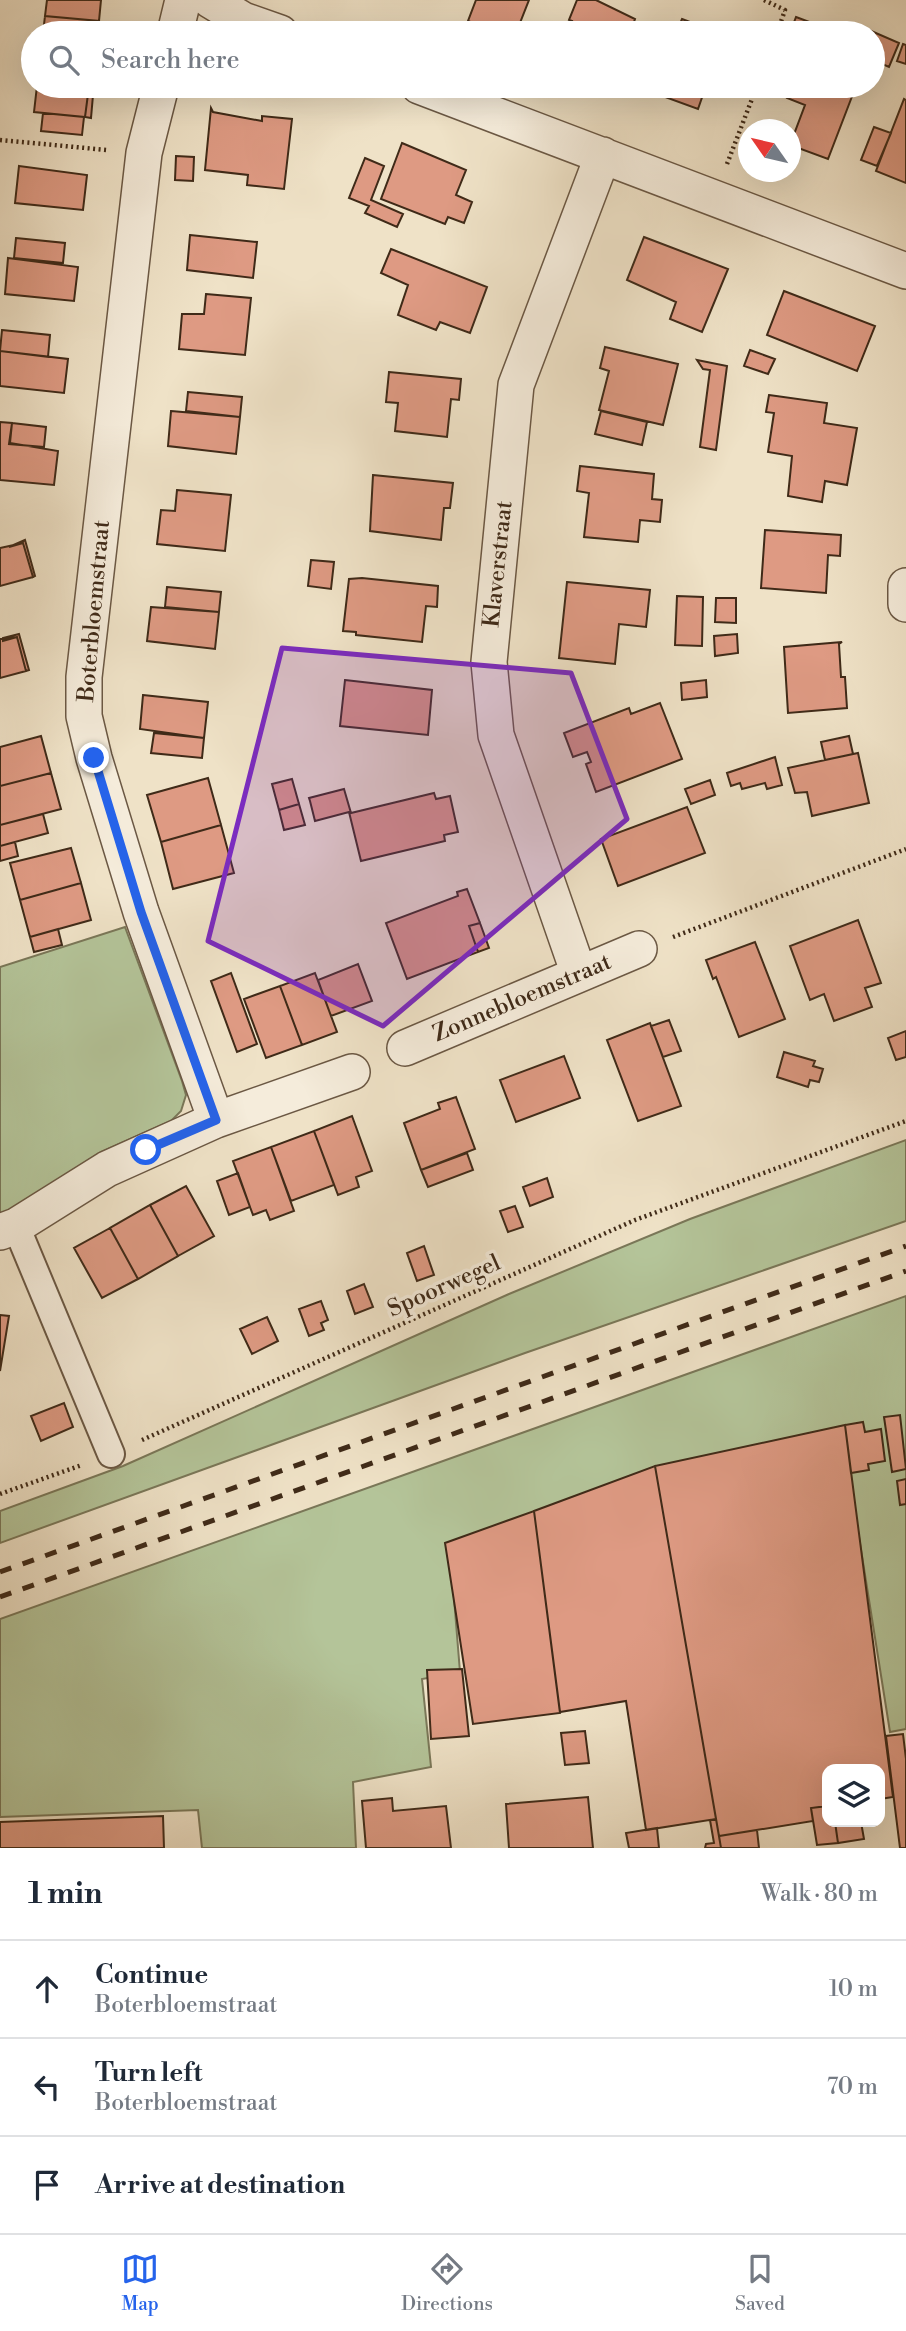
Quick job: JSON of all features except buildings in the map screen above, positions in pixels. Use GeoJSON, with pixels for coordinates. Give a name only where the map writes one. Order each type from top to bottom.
{"type":"FeatureCollection","features":[{"type":"Feature","properties":{"kind":"street"},"geometry":{"type":"LineString","coordinates":[[178,21],[183,0]]}},
{"type":"Feature","properties":{"kind":"street"},"geometry":{"type":"LineString","coordinates":[[210,0],[246,21]]}},
{"type":"Feature","properties":{"kind":"street","name":"Boterbloemstraat"},"geometry":{"type":"LineString","coordinates":[[158,98],[144,153],[84,677],[84,716],[94,758],[141,912],[216,1120]]}},
{"type":"Feature","properties":{"kind":"street"},"geometry":{"type":"LineString","coordinates":[[451,98],[906,271]]}},
{"type":"Feature","properties":{"kind":"street","name":"Klaverstraat"},"geometry":{"type":"LineString","coordinates":[[579,974],[496,735],[489,662],[516,385],[603,155]]}},
{"type":"Feature","properties":{"kind":"street"},"geometry":{"type":"LineString","coordinates":[[906,586],[906,604]]}},
{"type":"Feature","properties":{"kind":"street","name":"Zonnebloemstraat"},"geometry":{"type":"LineString","coordinates":[[405,1048],[639,949]]}},
{"type":"Feature","properties":{"kind":"street"},"geometry":{"type":"LineString","coordinates":[[111,1454],[8,1229],[107,1169],[216,1120],[352,1072]]}},
{"type":"Feature","properties":{"kind":"path"},"geometry":{"type":"LineString","coordinates":[[764,0],[785,10],[781,21]]}},
{"type":"Feature","properties":{"kind":"path"},"geometry":{"type":"LineString","coordinates":[[715,197],[752,98]]}},
{"type":"Feature","properties":{"kind":"path"},"geometry":{"type":"LineString","coordinates":[[0,140],[144,153]]}},
{"type":"Feature","properties":{"kind":"path"},"geometry":{"type":"LineString","coordinates":[[639,949],[906,849]]}},
{"type":"Feature","properties":{"kind":"path","name":"Spoorwegel"},"geometry":{"type":"LineString","coordinates":[[0,1494],[111,1454],[635,1220],[906,1121]]}},
{"type":"Feature","properties":{"kind":"highlighted area"},"geometry":{"type":"Polygon","coordinates":[[[282,648],[571,673],[627,819],[383,1026],[208,941],[282,648]]]}},
{"type":"Feature","properties":{"kind":"green space"},"geometry":{"type":"Polygon","coordinates":[[[125,927],[182,1081],[186,1095],[181,1111],[171,1121],[101,1152],[0,1217],[0,967],[125,927]]]}},
{"type":"Feature","properties":{"kind":"green space"},"geometry":{"type":"Polygon","coordinates":[[[906,1140],[906,1221],[525,1353],[0,1543],[0,1511],[123,1466],[509,1294],[690,1219],[906,1140]]]}},
{"type":"Feature","properties":{"kind":"green space"},"geometry":{"type":"Polygon","coordinates":[[[906,1296],[906,1729],[890,1732],[842,1430],[670,1468],[450,1549],[460,1672],[422,1679],[431,1767],[353,1782],[356,1848],[202,1848],[198,1810],[0,1817],[0,1619],[906,1296]]]}},
{"type":"Feature","properties":{"kind":"railway"},"geometry":{"type":"LineString","coordinates":[[0,1572],[906,1246]]}},
{"type":"Feature","properties":{"kind":"railway"},"geometry":{"type":"LineString","coordinates":[[0,1597],[906,1271]]}},
{"type":"Feature","properties":{"kind":"route"},"geometry":{"type":"LineString","coordinates":[[94,758],[141,912],[216,1120],[146,1150]]}}]}
